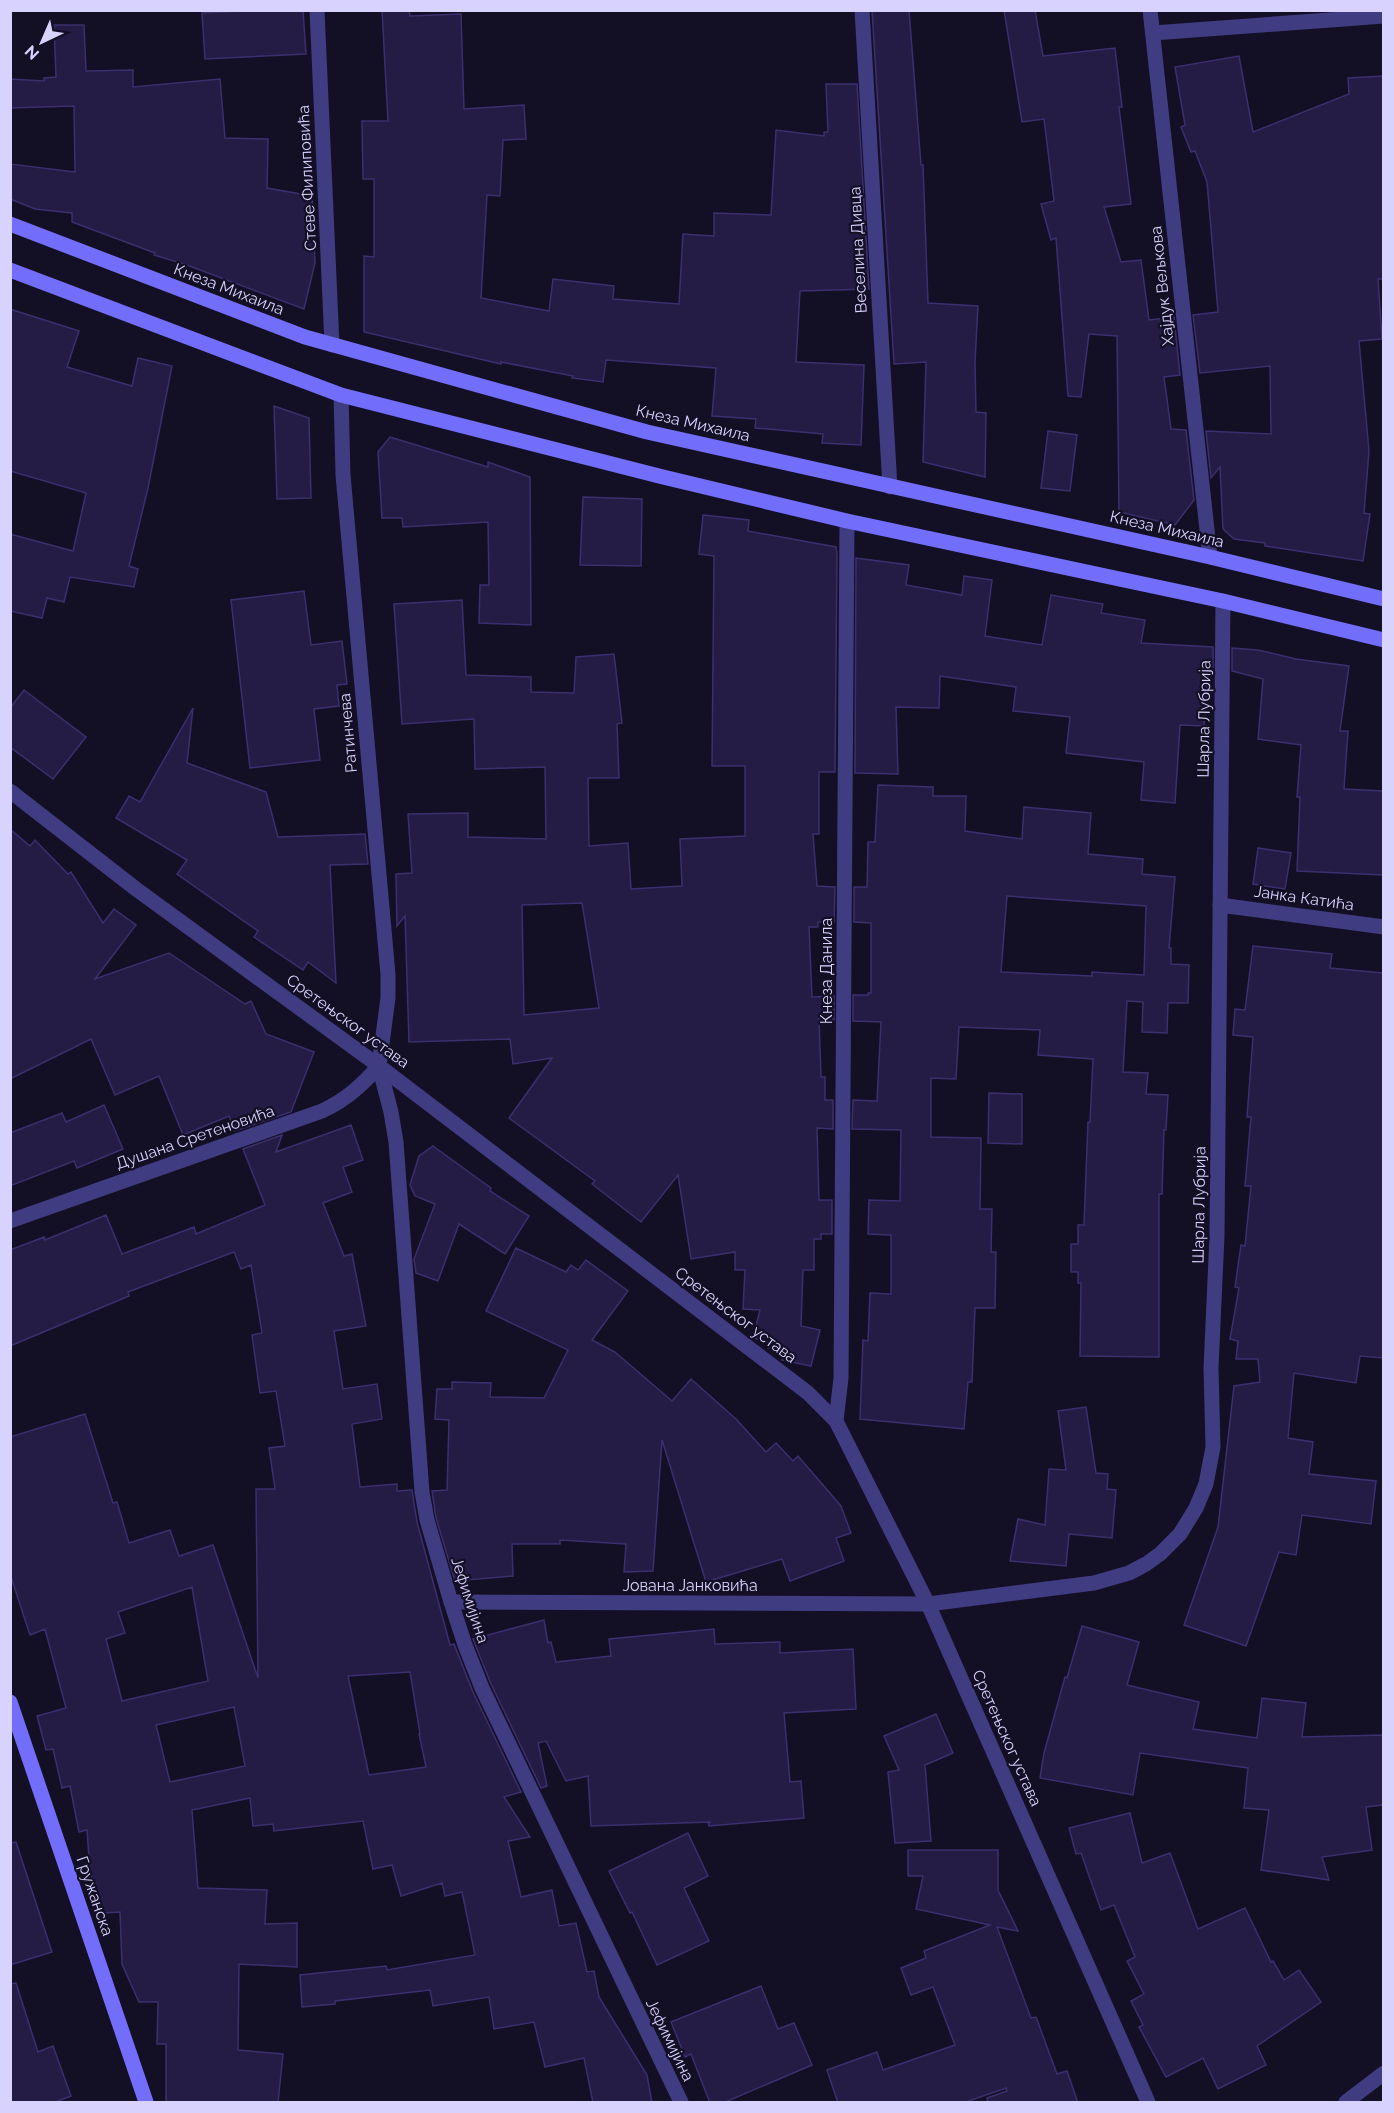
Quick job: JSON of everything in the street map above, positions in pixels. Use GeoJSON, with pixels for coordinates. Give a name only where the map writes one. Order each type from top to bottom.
{"type":"FeatureCollection","features":[{"type":"Feature","properties":{"kind":"main road","name":"Кнеза Михаила"},"geometry":{"type":"LineString","coordinates":[[10,224],[305,337],[647,432],[1210,557],[1383,599]]}},
{"type":"Feature","properties":{"kind":"main road"},"geometry":{"type":"LineString","coordinates":[[10,270],[341,395],[847,521],[1223,601],[1383,640]]}},
{"type":"Feature","properties":{"kind":"main road","name":"Гружанска"},"geometry":{"type":"LineString","coordinates":[[10,1702],[146,2103]]}},
{"type":"Feature","properties":{"kind":"street","name":"Стеве Филиповића"},"geometry":{"type":"LineString","coordinates":[[317,10],[332,345]]}},
{"type":"Feature","properties":{"kind":"street","name":"Веселина Дивца"},"geometry":{"type":"LineString","coordinates":[[862,10],[890,487]]}},
{"type":"Feature","properties":{"kind":"street","name":"Хајдук Вељкова"},"geometry":{"type":"LineString","coordinates":[[1150,10],[1210,557]]}},
{"type":"Feature","properties":{"kind":"street"},"geometry":{"type":"LineString","coordinates":[[1153,33],[1383,16]]}},
{"type":"Feature","properties":{"kind":"street","name":"Ратинчева"},"geometry":{"type":"LineString","coordinates":[[341,395],[343,475],[388,974],[388,998],[379,1066]]}},
{"type":"Feature","properties":{"kind":"street","name":"Кнеза Данила"},"geometry":{"type":"LineString","coordinates":[[836,1421],[841,1378],[847,521]]}},
{"type":"Feature","properties":{"kind":"street","name":"Шарла Лубрија"},"geometry":{"type":"LineString","coordinates":[[928,1604],[1094,1583],[1129,1573],[1160,1554],[1180,1534],[1196,1508],[1206,1484],[1213,1447],[1211,1368],[1217,1236],[1223,601]]}},
{"type":"Feature","properties":{"kind":"street","name":"Сретењског устава"},"geometry":{"type":"LineString","coordinates":[[10,791],[136,889],[379,1066],[808,1393],[836,1421],[928,1604],[1148,2103]]}},
{"type":"Feature","properties":{"kind":"street","name":"Јанка Катића"},"geometry":{"type":"LineString","coordinates":[[1220,905],[1383,927]]}},
{"type":"Feature","properties":{"kind":"street","name":"Душана Сретеновића"},"geometry":{"type":"LineString","coordinates":[[10,1221],[322,1111],[350,1095],[379,1066]]}},
{"type":"Feature","properties":{"kind":"street","name":"Јефимијина"},"geometry":{"type":"LineString","coordinates":[[379,1066],[396,1142],[422,1492],[427,1520],[465,1645],[482,1688],[681,2103]]}},
{"type":"Feature","properties":{"kind":"street","name":"Јована Јанковића"},"geometry":{"type":"LineString","coordinates":[[451,1602],[928,1604]]}},
{"type":"Feature","properties":{"kind":"street"},"geometry":{"type":"LineString","coordinates":[[1346,2103],[1383,2073]]}},
{"type":"Feature","properties":{"kind":"building"},"geometry":{"type":"Polygon","coordinates":[[[303,10],[306,54],[205,59],[202,13],[303,10]]]}},
{"type":"Feature","properties":{"kind":"building"},"geometry":{"type":"Polygon","coordinates":[[[382,10],[409,10],[410,16],[461,14],[464,109],[524,105],[526,139],[503,140],[500,196],[487,195],[481,298],[549,311],[553,279],[614,286],[613,299],[679,304],[683,234],[714,236],[714,213],[771,215],[776,130],[824,136],[824,132],[828,132],[826,84],[857,84],[869,289],[800,291],[796,362],[864,365],[861,445],[822,443],[823,434],[755,428],[756,419],[712,416],[716,368],[606,360],[603,382],[572,378],[573,376],[501,362],[501,364],[364,332],[364,256],[374,257],[374,179],[363,179],[362,121],[388,121],[382,10]]]}},
{"type":"Feature","properties":{"kind":"building"},"geometry":{"type":"Polygon","coordinates":[[[872,10],[909,10],[921,165],[923,165],[928,303],[978,306],[975,362],[976,412],[986,413],[985,477],[923,462],[926,362],[894,364],[872,10]]]}},
{"type":"Feature","properties":{"kind":"building"},"geometry":{"type":"Polygon","coordinates":[[[1004,10],[1035,10],[1043,56],[1115,48],[1122,107],[1119,107],[1131,204],[1104,207],[1121,262],[1141,260],[1149,320],[1174,317],[1180,375],[1164,377],[1171,429],[1186,430],[1194,500],[1175,525],[1119,512],[1117,336],[1089,334],[1081,397],[1068,396],[1056,238],[1051,240],[1041,204],[1054,201],[1044,119],[1022,122],[1004,10]]]}},
{"type":"Feature","properties":{"kind":"building"},"geometry":{"type":"Polygon","coordinates":[[[54,25],[84,25],[86,71],[133,70],[133,87],[220,79],[225,138],[268,139],[267,188],[312,196],[315,263],[304,309],[154,255],[155,253],[72,222],[72,213],[35,209],[10,199],[10,164],[75,172],[74,106],[10,108],[10,79],[44,81],[44,78],[56,77],[54,25]]]}},
{"type":"Feature","properties":{"kind":"building"},"geometry":{"type":"Polygon","coordinates":[[[1239,56],[1253,132],[1349,94],[1348,78],[1383,76],[1383,279],[1378,279],[1382,339],[1359,341],[1369,451],[1364,513],[1370,514],[1363,561],[1234,539],[1223,529],[1220,467],[1211,478],[1206,431],[1271,434],[1270,366],[1200,373],[1193,315],[1218,312],[1207,182],[1195,151],[1191,152],[1181,127],[1185,125],[1175,67],[1239,56]]]}},
{"type":"Feature","properties":{"kind":"building"},"geometry":{"type":"Polygon","coordinates":[[[10,309],[79,331],[67,367],[132,386],[138,358],[172,366],[148,488],[129,566],[138,569],[134,587],[70,577],[64,602],[47,598],[42,618],[10,611],[10,534],[73,551],[86,493],[10,471],[10,309]]]}},
{"type":"Feature","properties":{"kind":"building"},"geometry":{"type":"Polygon","coordinates":[[[274,406],[309,418],[311,498],[277,499],[274,406]]]}},
{"type":"Feature","properties":{"kind":"building"},"geometry":{"type":"Polygon","coordinates":[[[1048,431],[1077,435],[1070,491],[1041,488],[1048,431]]]}},
{"type":"Feature","properties":{"kind":"building"},"geometry":{"type":"Polygon","coordinates":[[[390,437],[488,467],[488,462],[530,477],[531,625],[479,623],[480,585],[489,585],[488,522],[403,527],[402,518],[382,518],[378,452],[390,437]]]}},
{"type":"Feature","properties":{"kind":"building"},"geometry":{"type":"Polygon","coordinates":[[[583,497],[642,499],[641,566],[580,565],[583,497]]]}},
{"type":"Feature","properties":{"kind":"building"},"geometry":{"type":"Polygon","coordinates":[[[703,515],[749,520],[748,531],[836,547],[835,772],[819,772],[819,834],[813,834],[817,886],[835,887],[834,922],[818,922],[818,927],[809,927],[812,997],[834,996],[834,1020],[819,1019],[821,1077],[825,1077],[825,1100],[833,1100],[833,1129],[817,1128],[819,1200],[832,1200],[832,1234],[821,1234],[821,1239],[814,1239],[814,1270],[803,1270],[801,1326],[820,1330],[811,1366],[782,1360],[784,1352],[768,1348],[770,1342],[753,1338],[760,1310],[743,1309],[745,1270],[735,1270],[735,1252],[691,1259],[678,1175],[641,1222],[592,1184],[595,1181],[509,1118],[552,1058],[513,1064],[510,1039],[409,1042],[405,916],[397,926],[396,874],[412,873],[408,814],[468,813],[468,837],[546,839],[545,767],[475,769],[474,719],[402,724],[394,604],[462,600],[466,675],[531,677],[531,692],[574,693],[576,657],[614,654],[622,723],[617,724],[619,778],[588,778],[589,846],[628,843],[631,889],[682,886],[680,839],[745,836],[745,766],[712,766],[714,556],[699,554],[703,515]],[[582,903],[522,905],[524,1015],[599,1008],[582,903]]]}},
{"type":"Feature","properties":{"kind":"building"},"geometry":{"type":"Polygon","coordinates":[[[856,558],[909,565],[906,585],[962,595],[964,576],[992,580],[985,636],[1042,645],[1051,595],[1103,604],[1101,613],[1145,620],[1141,643],[1213,647],[1213,667],[1208,665],[1204,726],[1180,725],[1175,803],[1141,800],[1144,762],[1066,753],[1070,717],[1013,711],[1016,687],[940,676],[939,708],[896,707],[898,774],[855,773],[856,558]]]}},
{"type":"Feature","properties":{"kind":"building"},"geometry":{"type":"Polygon","coordinates":[[[304,591],[311,645],[342,641],[347,684],[337,685],[339,706],[314,709],[320,760],[250,768],[231,600],[304,591]]]}},
{"type":"Feature","properties":{"kind":"building"},"geometry":{"type":"Polygon","coordinates":[[[1232,648],[1258,650],[1296,659],[1349,666],[1340,731],[1348,731],[1344,789],[1383,791],[1383,875],[1297,871],[1300,797],[1297,797],[1301,745],[1258,739],[1263,679],[1232,671],[1232,648]]]}},
{"type":"Feature","properties":{"kind":"building"},"geometry":{"type":"Polygon","coordinates":[[[24,690],[86,737],[53,779],[10,747],[10,708],[24,690]]]}},
{"type":"Feature","properties":{"kind":"building"},"geometry":{"type":"Polygon","coordinates":[[[193,708],[187,763],[266,792],[278,837],[365,834],[368,864],[330,865],[336,983],[308,962],[303,970],[254,937],[258,931],[177,874],[187,860],[116,818],[129,796],[140,802],[193,708]]]}},
{"type":"Feature","properties":{"kind":"building"},"geometry":{"type":"Polygon","coordinates":[[[878,785],[933,787],[933,796],[966,796],[965,831],[1022,839],[1024,807],[1091,813],[1088,854],[1143,859],[1142,874],[1175,877],[1169,948],[1171,948],[1171,964],[1189,965],[1188,1003],[1168,1003],[1167,1033],[1142,1032],[1143,1002],[1127,1001],[1123,1072],[1148,1073],[1146,1094],[1168,1095],[1166,1130],[1164,1130],[1162,1194],[1159,1194],[1159,1357],[1080,1356],[1081,1283],[1078,1283],[1078,1272],[1071,1272],[1071,1244],[1078,1244],[1078,1225],[1084,1225],[1093,1059],[1038,1055],[1040,1030],[959,1027],[956,1079],[931,1078],[931,1137],[981,1138],[980,1209],[992,1209],[991,1252],[996,1252],[995,1308],[975,1308],[972,1382],[968,1382],[964,1429],[860,1419],[863,1340],[868,1341],[870,1293],[891,1294],[891,1235],[868,1234],[869,1200],[900,1201],[901,1130],[852,1129],[853,1100],[877,1101],[881,1022],[853,1021],[853,995],[871,993],[871,923],[854,922],[854,887],[867,887],[868,842],[875,842],[878,785]],[[1007,896],[1001,972],[1092,976],[1092,972],[1144,975],[1146,906],[1007,896]]]}},
{"type":"Feature","properties":{"kind":"building"},"geometry":{"type":"Polygon","coordinates":[[[10,829],[30,846],[35,840],[68,874],[71,872],[103,923],[114,909],[136,925],[95,979],[169,953],[245,1004],[251,1001],[266,1034],[314,1052],[291,1112],[235,1131],[229,1116],[183,1135],[159,1076],[115,1095],[91,1039],[10,1079],[10,829]]]}},
{"type":"Feature","properties":{"kind":"building"},"geometry":{"type":"Polygon","coordinates":[[[1258,848],[1291,853],[1285,889],[1253,884],[1258,848]]]}},
{"type":"Feature","properties":{"kind":"building"},"geometry":{"type":"Polygon","coordinates":[[[1253,946],[1332,954],[1330,968],[1383,973],[1383,1358],[1360,1356],[1356,1383],[1294,1373],[1288,1438],[1313,1442],[1309,1474],[1376,1481],[1371,1524],[1302,1515],[1296,1555],[1279,1552],[1246,1646],[1184,1625],[1218,1527],[1234,1386],[1260,1382],[1258,1359],[1236,1359],[1238,1341],[1230,1339],[1239,1288],[1235,1287],[1241,1245],[1245,1246],[1251,1186],[1245,1186],[1251,1117],[1247,1117],[1253,1037],[1233,1035],[1235,1009],[1245,1010],[1253,946]]]}},
{"type":"Feature","properties":{"kind":"building"},"geometry":{"type":"Polygon","coordinates":[[[989,1093],[1022,1094],[1022,1144],[988,1143],[989,1093]]]}},
{"type":"Feature","properties":{"kind":"building"},"geometry":{"type":"Polygon","coordinates":[[[104,1105],[123,1149],[77,1168],[74,1161],[10,1186],[10,1133],[62,1113],[66,1122],[104,1105]]]}},
{"type":"Feature","properties":{"kind":"building"},"geometry":{"type":"Polygon","coordinates":[[[351,1125],[363,1160],[343,1167],[352,1192],[323,1203],[344,1256],[352,1254],[366,1326],[334,1331],[343,1389],[377,1384],[382,1419],[352,1424],[360,1487],[397,1484],[397,1491],[412,1490],[417,1522],[450,1645],[454,1644],[473,1692],[521,1792],[504,1797],[530,1837],[508,1841],[521,1897],[552,1890],[559,1926],[576,1923],[587,1972],[594,1971],[599,1997],[647,2075],[652,2103],[593,2103],[584,2058],[545,2067],[534,2022],[494,2029],[489,1997],[433,2006],[430,1990],[302,2007],[300,1975],[386,1966],[387,1970],[475,1955],[462,1892],[445,1896],[442,1883],[401,1896],[392,1865],[373,1869],[363,1821],[274,1831],[273,1824],[253,1826],[250,1798],[192,1810],[198,1888],[267,1890],[265,1924],[297,1923],[297,1967],[239,1964],[238,2050],[283,2054],[278,2103],[166,2103],[166,2044],[157,2044],[158,2002],[139,2002],[122,1964],[120,1912],[103,1913],[90,1872],[87,1830],[79,1832],[70,1786],[62,1788],[53,1749],[46,1750],[37,1716],[66,1708],[45,1629],[30,1635],[10,1574],[10,1437],[85,1414],[113,1503],[117,1502],[129,1543],[170,1530],[179,1556],[213,1545],[258,1678],[256,1489],[275,1489],[269,1448],[285,1446],[276,1391],[260,1393],[252,1335],[262,1333],[251,1265],[241,1269],[234,1252],[128,1292],[129,1296],[10,1346],[10,1250],[44,1237],[45,1240],[106,1215],[122,1254],[194,1227],[196,1234],[265,1205],[243,1149],[282,1135],[276,1152],[351,1125]],[[192,1587],[118,1612],[125,1633],[106,1639],[122,1701],[208,1681],[192,1587]],[[410,1672],[348,1676],[369,1775],[426,1767],[410,1672]],[[234,1707],[156,1725],[170,1782],[245,1766],[234,1707]]]}},
{"type":"Feature","properties":{"kind":"building"},"geometry":{"type":"Polygon","coordinates":[[[433,1146],[491,1188],[490,1191],[529,1216],[505,1254],[459,1224],[438,1281],[416,1273],[414,1259],[435,1204],[415,1196],[410,1185],[419,1156],[433,1146]]]}},
{"type":"Feature","properties":{"kind":"building"},"geometry":{"type":"Polygon","coordinates":[[[516,1248],[566,1272],[571,1265],[578,1270],[586,1260],[628,1291],[592,1340],[615,1352],[672,1401],[691,1379],[736,1419],[766,1452],[776,1443],[793,1461],[798,1456],[841,1506],[851,1533],[836,1538],[844,1561],[790,1581],[782,1559],[706,1582],[662,1440],[653,1571],[624,1572],[626,1544],[560,1540],[560,1544],[512,1544],[513,1576],[455,1581],[436,1518],[432,1491],[447,1490],[449,1420],[435,1419],[437,1389],[452,1389],[452,1382],[491,1383],[490,1397],[544,1398],[568,1350],[486,1311],[516,1248]]]}},
{"type":"Feature","properties":{"kind":"building"},"geometry":{"type":"Polygon","coordinates":[[[1086,1407],[1096,1473],[1108,1474],[1107,1489],[1116,1490],[1112,1538],[1069,1534],[1066,1566],[1010,1561],[1018,1519],[1045,1525],[1049,1469],[1066,1470],[1058,1411],[1086,1407]]]}},
{"type":"Feature","properties":{"kind":"building"},"geometry":{"type":"Polygon","coordinates":[[[544,1620],[548,1643],[551,1642],[556,1662],[611,1656],[609,1639],[714,1629],[715,1644],[780,1642],[780,1653],[853,1649],[856,1709],[784,1713],[790,1782],[801,1781],[804,1818],[709,1826],[708,1823],[711,1822],[591,1826],[588,1776],[566,1781],[546,1741],[538,1743],[547,1786],[541,1788],[491,1684],[473,1639],[544,1620]]]}},
{"type":"Feature","properties":{"kind":"building"},"geometry":{"type":"Polygon","coordinates":[[[1082,1626],[1139,1642],[1127,1685],[1199,1702],[1193,1729],[1257,1738],[1262,1698],[1306,1703],[1302,1737],[1383,1735],[1383,1805],[1366,1807],[1372,1850],[1322,1857],[1329,1880],[1261,1870],[1269,1810],[1244,1808],[1248,1768],[1140,1753],[1133,1795],[1040,1778],[1044,1753],[1065,1677],[1067,1678],[1082,1626]]]}},
{"type":"Feature","properties":{"kind":"building"},"geometry":{"type":"Polygon","coordinates":[[[936,1714],[953,1753],[925,1765],[931,1841],[895,1843],[888,1772],[899,1770],[884,1736],[936,1714]]]}},
{"type":"Feature","properties":{"kind":"building"},"geometry":{"type":"Polygon","coordinates":[[[1130,1813],[1142,1863],[1170,1853],[1198,1929],[1245,1908],[1271,1962],[1273,1961],[1284,1980],[1299,1970],[1321,2002],[1257,2046],[1266,2065],[1218,2089],[1203,2058],[1166,2077],[1139,2027],[1143,2025],[1131,2001],[1144,1994],[1127,1961],[1135,1957],[1114,1905],[1101,1910],[1081,1853],[1076,1854],[1069,1828],[1130,1813]]]}},
{"type":"Feature","properties":{"kind":"building"},"geometry":{"type":"Polygon","coordinates":[[[688,1833],[708,1876],[684,1888],[709,1941],[657,1965],[632,1912],[630,1913],[609,1871],[688,1833]]]}},
{"type":"Feature","properties":{"kind":"building"},"geometry":{"type":"Polygon","coordinates":[[[16,1842],[52,1952],[10,1965],[10,1843],[16,1842]]]}},
{"type":"Feature","properties":{"kind":"building"},"geometry":{"type":"Polygon","coordinates":[[[908,1850],[998,1850],[998,1890],[1018,1931],[997,1927],[1031,2018],[1036,2017],[1057,2074],[1067,2071],[1078,2103],[988,2103],[987,2098],[1007,2091],[1006,2088],[963,2103],[838,2103],[827,2070],[877,2052],[883,2070],[955,2045],[933,1987],[911,1995],[901,1968],[926,1958],[924,1951],[990,1925],[916,1909],[923,1876],[908,1876],[908,1850]]]}},
{"type":"Feature","properties":{"kind":"building"},"geometry":{"type":"Polygon","coordinates":[[[16,1983],[38,2052],[53,2046],[71,2096],[53,2103],[10,2103],[10,1984],[16,1983]]]}},
{"type":"Feature","properties":{"kind":"building"},"geometry":{"type":"Polygon","coordinates":[[[761,1986],[778,2029],[794,2023],[812,2065],[723,2103],[710,2103],[691,2054],[685,2057],[671,2022],[761,1986]]]}}]}
